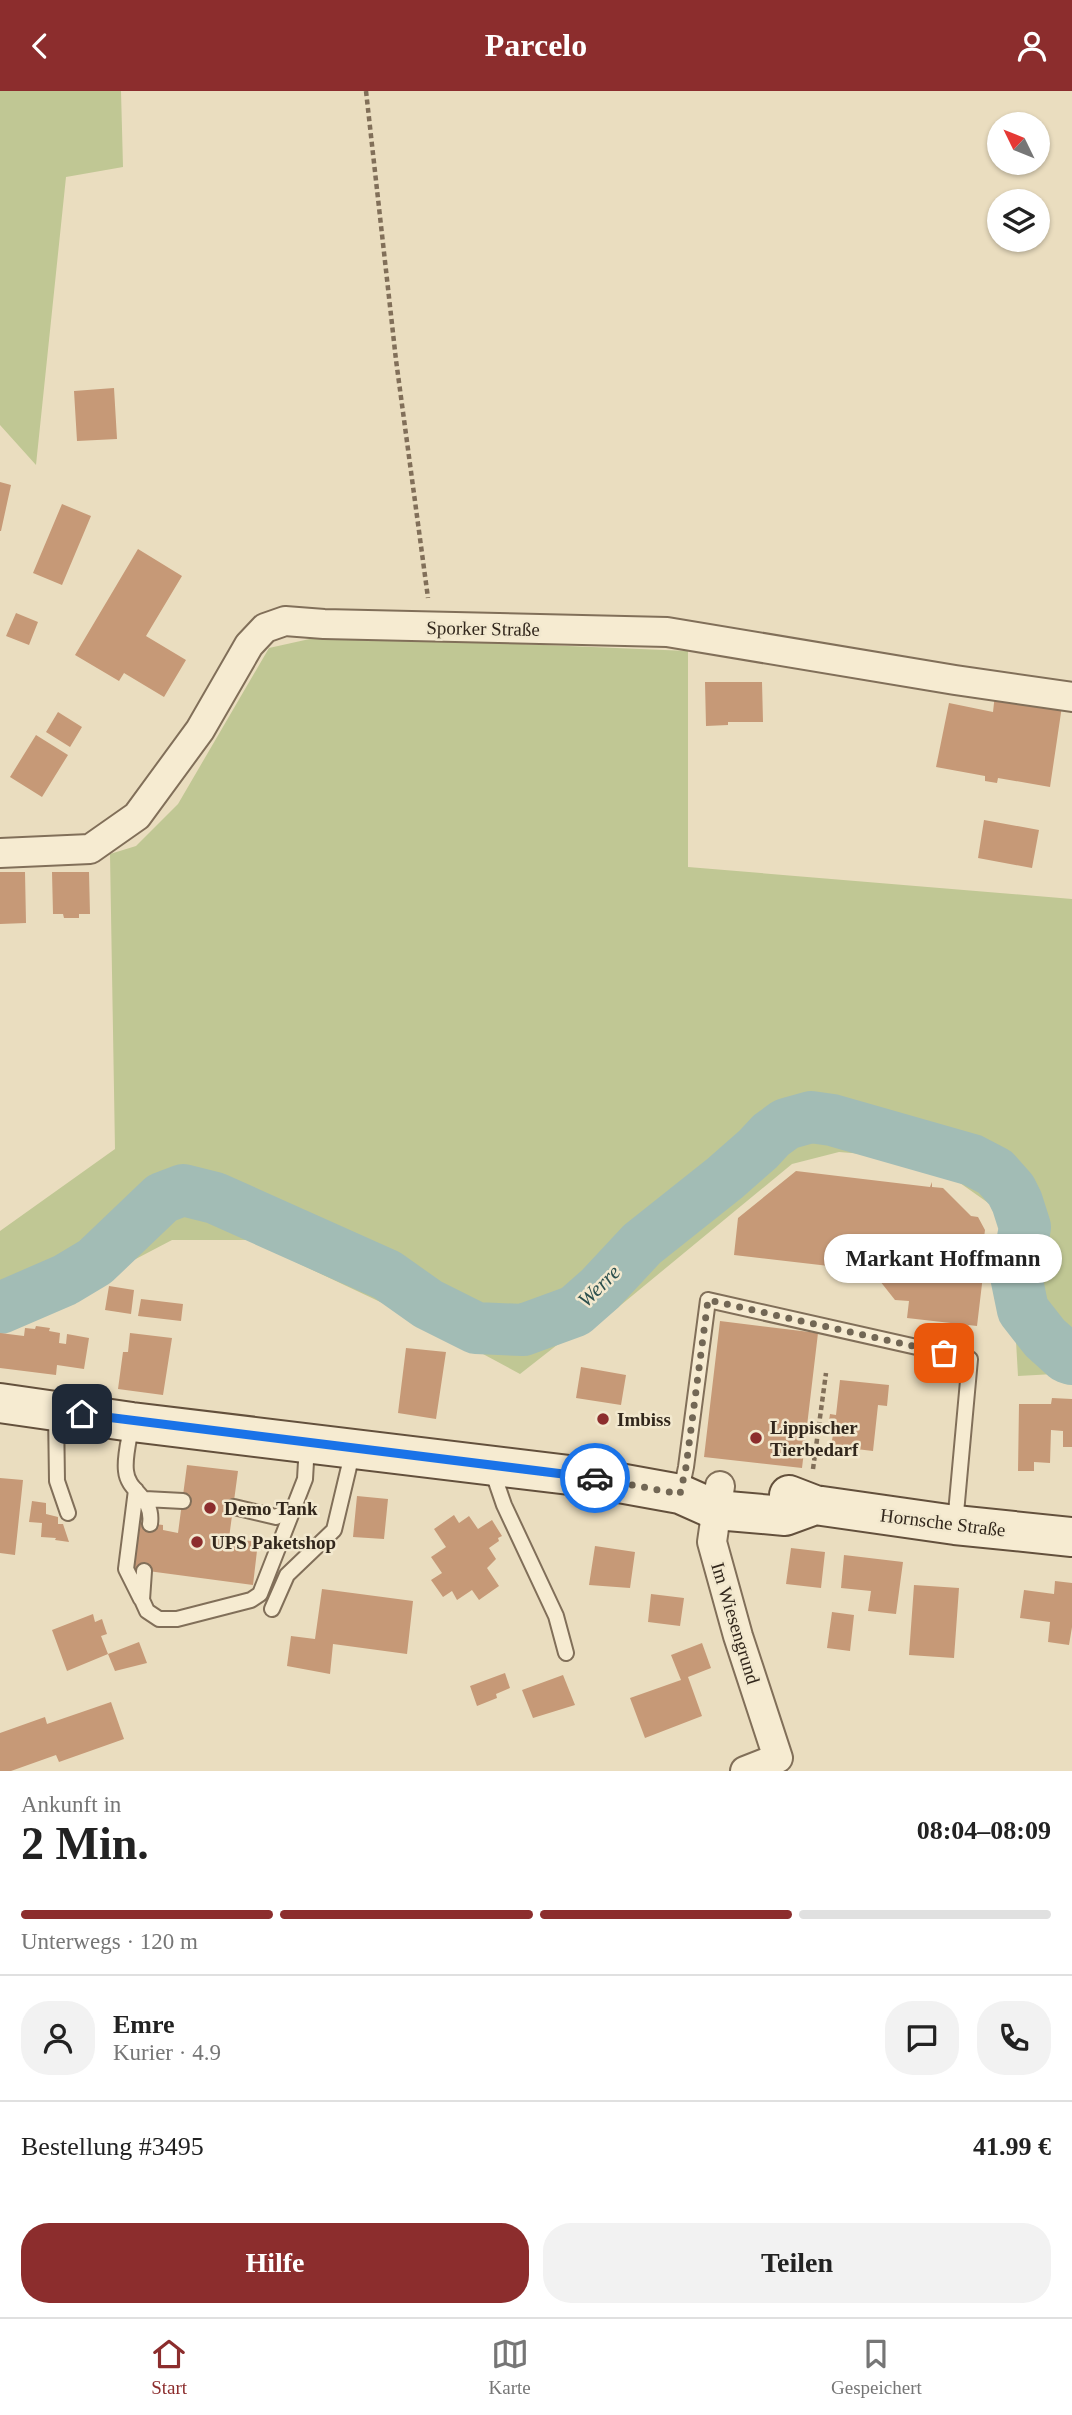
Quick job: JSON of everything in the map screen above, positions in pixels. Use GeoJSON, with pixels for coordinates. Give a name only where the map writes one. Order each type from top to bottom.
{"type":"FeatureCollection","features":[{"type":"Feature","properties":{"kind":"main road","name":"Hornsche Straße"},"geometry":{"type":"LineString","coordinates":[[0,1403],[132,1422],[586,1477],[680,1494],[718,1498],[813,1493],[955,1525],[1072,1537]]}},
{"type":"Feature","properties":{"kind":"street","name":"Sporker Straße"},"geometry":{"type":"LineString","coordinates":[[0,853],[90,849],[137,815],[200,730],[248,645],[265,628],[285,621],[667,632],[1072,697]]}},
{"type":"Feature","properties":{"kind":"street","name":"Im Wiesengrund"},"geometry":{"type":"LineString","coordinates":[[718,1498],[712,1542],[738,1636],[780,1764],[745,1771]]}},
{"type":"Feature","properties":{"kind":"lane"},"geometry":{"type":"LineString","coordinates":[[680,1494],[708,1300],[970,1359],[955,1525]]}},
{"type":"Feature","properties":{"kind":"lane"},"geometry":{"type":"LineString","coordinates":[[56,1411],[57,1481],[68,1513]]}},
{"type":"Feature","properties":{"kind":"lane"},"geometry":{"type":"LineString","coordinates":[[132,1422],[126,1472],[131,1485],[141,1494],[152,1514],[150,1524]]}},
{"type":"Feature","properties":{"kind":"lane"},"geometry":{"type":"LineString","coordinates":[[141,1494],[126,1569],[148,1611],[159,1619],[177,1619],[251,1600],[260,1594],[305,1479],[307,1443]]}},
{"type":"Feature","properties":{"kind":"lane"},"geometry":{"type":"LineString","coordinates":[[272,1609],[287,1575],[334,1530],[353,1449]]}},
{"type":"Feature","properties":{"kind":"lane"},"geometry":{"type":"LineString","coordinates":[[491,1466],[504,1505],[556,1616],[565,1653]]}},
{"type":"Feature","properties":{"kind":"lane"},"geometry":{"type":"LineString","coordinates":[[141,1494],[183,1501]]}},
{"type":"Feature","properties":{"kind":"lane"},"geometry":{"type":"LineString","coordinates":[[234,1507],[276,1517],[295,1506]]}},
{"type":"Feature","properties":{"kind":"lane"},"geometry":{"type":"LineString","coordinates":[[142,1600],[144,1571]]}},
{"type":"Feature","properties":{"kind":"path"},"geometry":{"type":"LineString","coordinates":[[366,91],[396,360],[432,627]]}},
{"type":"Feature","properties":{"kind":"path"},"geometry":{"type":"LineString","coordinates":[[813,1493],[826,1373]]}},
{"type":"Feature","properties":{"kind":"green space"},"geometry":{"type":"Polygon","coordinates":[[[0,91],[121,91],[123,167],[66,177],[36,465],[0,425],[0,91]]]}},
{"type":"Feature","properties":{"kind":"green space"},"geometry":{"type":"Polygon","coordinates":[[[323,636],[688,651],[688,867],[1072,899],[1072,1373],[1018,1376],[1013,1289],[994,1207],[926,1159],[839,1152],[792,1164],[610,1314],[557,1345],[520,1374],[429,1325],[249,1240],[172,1240],[90,1283],[0,1318],[0,1231],[115,1149],[110,854],[136,846],[178,804],[269,648],[323,636]]]}},
{"type":"Feature","properties":{"kind":"building"},"geometry":{"type":"Polygon","coordinates":[[[114,388],[117,439],[77,441],[74,391],[114,388]]]}},
{"type":"Feature","properties":{"kind":"building"},"geometry":{"type":"Polygon","coordinates":[[[0,482],[11,485],[1,531],[0,531],[0,482]]]}},
{"type":"Feature","properties":{"kind":"building"},"geometry":{"type":"Polygon","coordinates":[[[62,504],[91,516],[62,585],[33,573],[62,504]]]}},
{"type":"Feature","properties":{"kind":"building"},"geometry":{"type":"Polygon","coordinates":[[[138,549],[182,576],[146,636],[186,660],[164,697],[124,673],[119,681],[75,655],[138,549]]]}},
{"type":"Feature","properties":{"kind":"building"},"geometry":{"type":"Polygon","coordinates":[[[16,613],[38,622],[29,645],[6,636],[16,613]]]}},
{"type":"Feature","properties":{"kind":"building"},"geometry":{"type":"Polygon","coordinates":[[[705,682],[762,682],[763,722],[728,722],[728,725],[706,726],[705,682]]]}},
{"type":"Feature","properties":{"kind":"building"},"geometry":{"type":"Polygon","coordinates":[[[995,694],[1062,706],[1050,787],[998,778],[997,783],[985,781],[985,776],[936,767],[949,703],[993,712],[995,694]]]}},
{"type":"Feature","properties":{"kind":"building"},"geometry":{"type":"Polygon","coordinates":[[[58,712],[82,727],[70,747],[46,732],[58,712]]]}},
{"type":"Feature","properties":{"kind":"building"},"geometry":{"type":"Polygon","coordinates":[[[36,735],[68,755],[42,797],[10,777],[36,735]]]}},
{"type":"Feature","properties":{"kind":"building"},"geometry":{"type":"Polygon","coordinates":[[[984,820],[1039,830],[1032,868],[978,858],[984,820]]]}},
{"type":"Feature","properties":{"kind":"building"},"geometry":{"type":"Polygon","coordinates":[[[0,872],[25,872],[26,923],[0,924],[0,872]]]}},
{"type":"Feature","properties":{"kind":"building"},"geometry":{"type":"Polygon","coordinates":[[[52,872],[89,872],[90,914],[79,914],[79,918],[64,918],[63,914],[53,914],[52,872]]]}},
{"type":"Feature","properties":{"kind":"building"},"geometry":{"type":"Polygon","coordinates":[[[796,1171],[930,1187],[932,1182],[932,1187],[943,1188],[971,1216],[978,1217],[985,1230],[977,1326],[907,1318],[909,1301],[895,1300],[872,1271],[734,1255],[738,1218],[796,1171]]]}},
{"type":"Feature","properties":{"kind":"building"},"geometry":{"type":"Polygon","coordinates":[[[109,1286],[134,1290],[131,1314],[105,1310],[109,1286]]]}},
{"type":"Feature","properties":{"kind":"building"},"geometry":{"type":"Polygon","coordinates":[[[141,1299],[183,1304],[181,1321],[138,1316],[141,1299]]]}},
{"type":"Feature","properties":{"kind":"building"},"geometry":{"type":"Polygon","coordinates":[[[720,1321],[818,1333],[802,1468],[704,1457],[720,1321]]]}},
{"type":"Feature","properties":{"kind":"building"},"geometry":{"type":"Polygon","coordinates":[[[36,1326],[60,1333],[59,1343],[66,1344],[67,1334],[89,1338],[84,1369],[57,1365],[56,1375],[0,1368],[0,1333],[24,1336],[25,1328],[35,1329],[36,1326]]]}},
{"type":"Feature","properties":{"kind":"building"},"geometry":{"type":"Polygon","coordinates":[[[130,1333],[172,1338],[163,1395],[118,1389],[123,1352],[128,1352],[130,1333]]]}},
{"type":"Feature","properties":{"kind":"building"},"geometry":{"type":"Polygon","coordinates":[[[406,1348],[446,1352],[436,1419],[398,1413],[406,1348]]]}},
{"type":"Feature","properties":{"kind":"building"},"geometry":{"type":"Polygon","coordinates":[[[581,1367],[626,1375],[621,1405],[576,1398],[581,1367]]]}},
{"type":"Feature","properties":{"kind":"building"},"geometry":{"type":"Polygon","coordinates":[[[840,1380],[889,1385],[887,1406],[878,1405],[873,1451],[831,1446],[834,1429],[828,1428],[830,1414],[836,1415],[840,1380]]]}},
{"type":"Feature","properties":{"kind":"building"},"geometry":{"type":"Polygon","coordinates":[[[1052,1398],[1072,1399],[1072,1447],[1063,1447],[1063,1431],[1051,1430],[1050,1463],[1034,1462],[1034,1471],[1018,1471],[1019,1404],[1051,1404],[1052,1398]]]}},
{"type":"Feature","properties":{"kind":"building"},"geometry":{"type":"Polygon","coordinates":[[[187,1465],[238,1471],[229,1538],[258,1542],[253,1585],[133,1569],[139,1522],[163,1525],[163,1530],[178,1533],[187,1465]]]}},
{"type":"Feature","properties":{"kind":"building"},"geometry":{"type":"Polygon","coordinates":[[[0,1478],[23,1480],[15,1555],[0,1553],[0,1478]]]}},
{"type":"Feature","properties":{"kind":"building"},"geometry":{"type":"Polygon","coordinates":[[[357,1496],[388,1499],[384,1539],[353,1537],[357,1496]]]}},
{"type":"Feature","properties":{"kind":"building"},"geometry":{"type":"Polygon","coordinates":[[[32,1501],[46,1503],[46,1514],[58,1517],[58,1524],[63,1524],[69,1542],[41,1537],[42,1523],[29,1522],[32,1501]]]}},
{"type":"Feature","properties":{"kind":"building"},"geometry":{"type":"Polygon","coordinates":[[[454,1515],[459,1523],[469,1516],[478,1529],[492,1520],[502,1536],[489,1548],[496,1559],[487,1568],[499,1586],[479,1600],[472,1590],[457,1600],[452,1591],[443,1597],[431,1580],[442,1573],[431,1557],[446,1547],[434,1529],[454,1515]]]}},
{"type":"Feature","properties":{"kind":"building"},"geometry":{"type":"Polygon","coordinates":[[[595,1546],[635,1552],[630,1588],[589,1585],[595,1546]]]}},
{"type":"Feature","properties":{"kind":"building"},"geometry":{"type":"Polygon","coordinates":[[[791,1548],[825,1552],[821,1588],[786,1584],[791,1548]]]}},
{"type":"Feature","properties":{"kind":"building"},"geometry":{"type":"Polygon","coordinates":[[[844,1555],[903,1562],[896,1614],[868,1611],[871,1591],[841,1588],[844,1555]]]}},
{"type":"Feature","properties":{"kind":"building"},"geometry":{"type":"Polygon","coordinates":[[[1055,1581],[1072,1583],[1072,1627],[1069,1645],[1048,1642],[1050,1622],[1020,1618],[1024,1590],[1054,1594],[1055,1581]]]}},
{"type":"Feature","properties":{"kind":"building"},"geometry":{"type":"Polygon","coordinates":[[[914,1585],[959,1588],[954,1658],[909,1655],[914,1585]]]}},
{"type":"Feature","properties":{"kind":"building"},"geometry":{"type":"Polygon","coordinates":[[[322,1589],[413,1601],[407,1654],[333,1644],[330,1674],[287,1666],[291,1636],[315,1639],[322,1589]]]}},
{"type":"Feature","properties":{"kind":"building"},"geometry":{"type":"Polygon","coordinates":[[[651,1594],[684,1598],[680,1626],[648,1622],[651,1594]]]}},
{"type":"Feature","properties":{"kind":"building"},"geometry":{"type":"Polygon","coordinates":[[[832,1612],[854,1615],[850,1651],[827,1648],[832,1612]]]}},
{"type":"Feature","properties":{"kind":"building"},"geometry":{"type":"Polygon","coordinates":[[[93,1614],[95,1622],[102,1619],[107,1634],[101,1636],[108,1654],[67,1671],[52,1630],[93,1614]]]}},
{"type":"Feature","properties":{"kind":"building"},"geometry":{"type":"Polygon","coordinates":[[[139,1642],[147,1663],[115,1671],[108,1654],[139,1642]]]}},
{"type":"Feature","properties":{"kind":"building"},"geometry":{"type":"Polygon","coordinates":[[[702,1643],[711,1668],[688,1677],[702,1716],[645,1738],[630,1698],[681,1680],[671,1655],[702,1643]]]}},
{"type":"Feature","properties":{"kind":"building"},"geometry":{"type":"Polygon","coordinates":[[[505,1673],[510,1688],[496,1694],[497,1698],[477,1706],[470,1686],[505,1673]]]}},
{"type":"Feature","properties":{"kind":"building"},"geometry":{"type":"Polygon","coordinates":[[[563,1675],[575,1705],[533,1718],[522,1690],[563,1675]]]}},
{"type":"Feature","properties":{"kind":"building"},"geometry":{"type":"Polygon","coordinates":[[[111,1702],[124,1739],[59,1762],[56,1755],[11,1771],[0,1771],[0,1733],[45,1717],[47,1724],[111,1702]]]}},
{"type":"Feature","properties":{"kind":"waterway","name":"Werre"},"geometry":{"type":"LineString","coordinates":[[0,1308],[65,1280],[95,1262],[162,1198],[183,1190],[215,1198],[387,1275],[428,1304],[476,1328],[523,1330],[575,1311],[600,1289],[642,1244],[725,1178],[771,1135],[786,1124],[811,1117],[832,1120],[972,1160],[995,1172],[1011,1190],[1025,1227],[1016,1276],[1023,1310],[1045,1338],[1066,1357],[1072,1359]]}},
{"type":"Feature","properties":{"kind":"way so far"},"geometry":{"type":"LineString","coordinates":[[595,1478],[680,1494],[708,1300],[944,1353]]}},
{"type":"Feature","properties":{"kind":"place","name":"Markant Hoffmann"},"geometry":{"type":"Point","coordinates":[944,1353]}},
{"type":"Feature","properties":{"kind":"place","name":"Imbiss"},"geometry":{"type":"Point","coordinates":[603,1419]}},
{"type":"Feature","properties":{"kind":"place","name":"Lippischer Tierbedarf"},"geometry":{"type":"Point","coordinates":[756,1438]}},
{"type":"Feature","properties":{"kind":"place","name":"Demo Tank"},"geometry":{"type":"Point","coordinates":[210,1508]}},
{"type":"Feature","properties":{"kind":"place","name":"UPS Paketshop"},"geometry":{"type":"Point","coordinates":[197,1542]}},
{"type":"Feature","properties":{"kind":"route"},"geometry":{"type":"LineString","coordinates":[[82,1414],[595,1478]]}}]}
